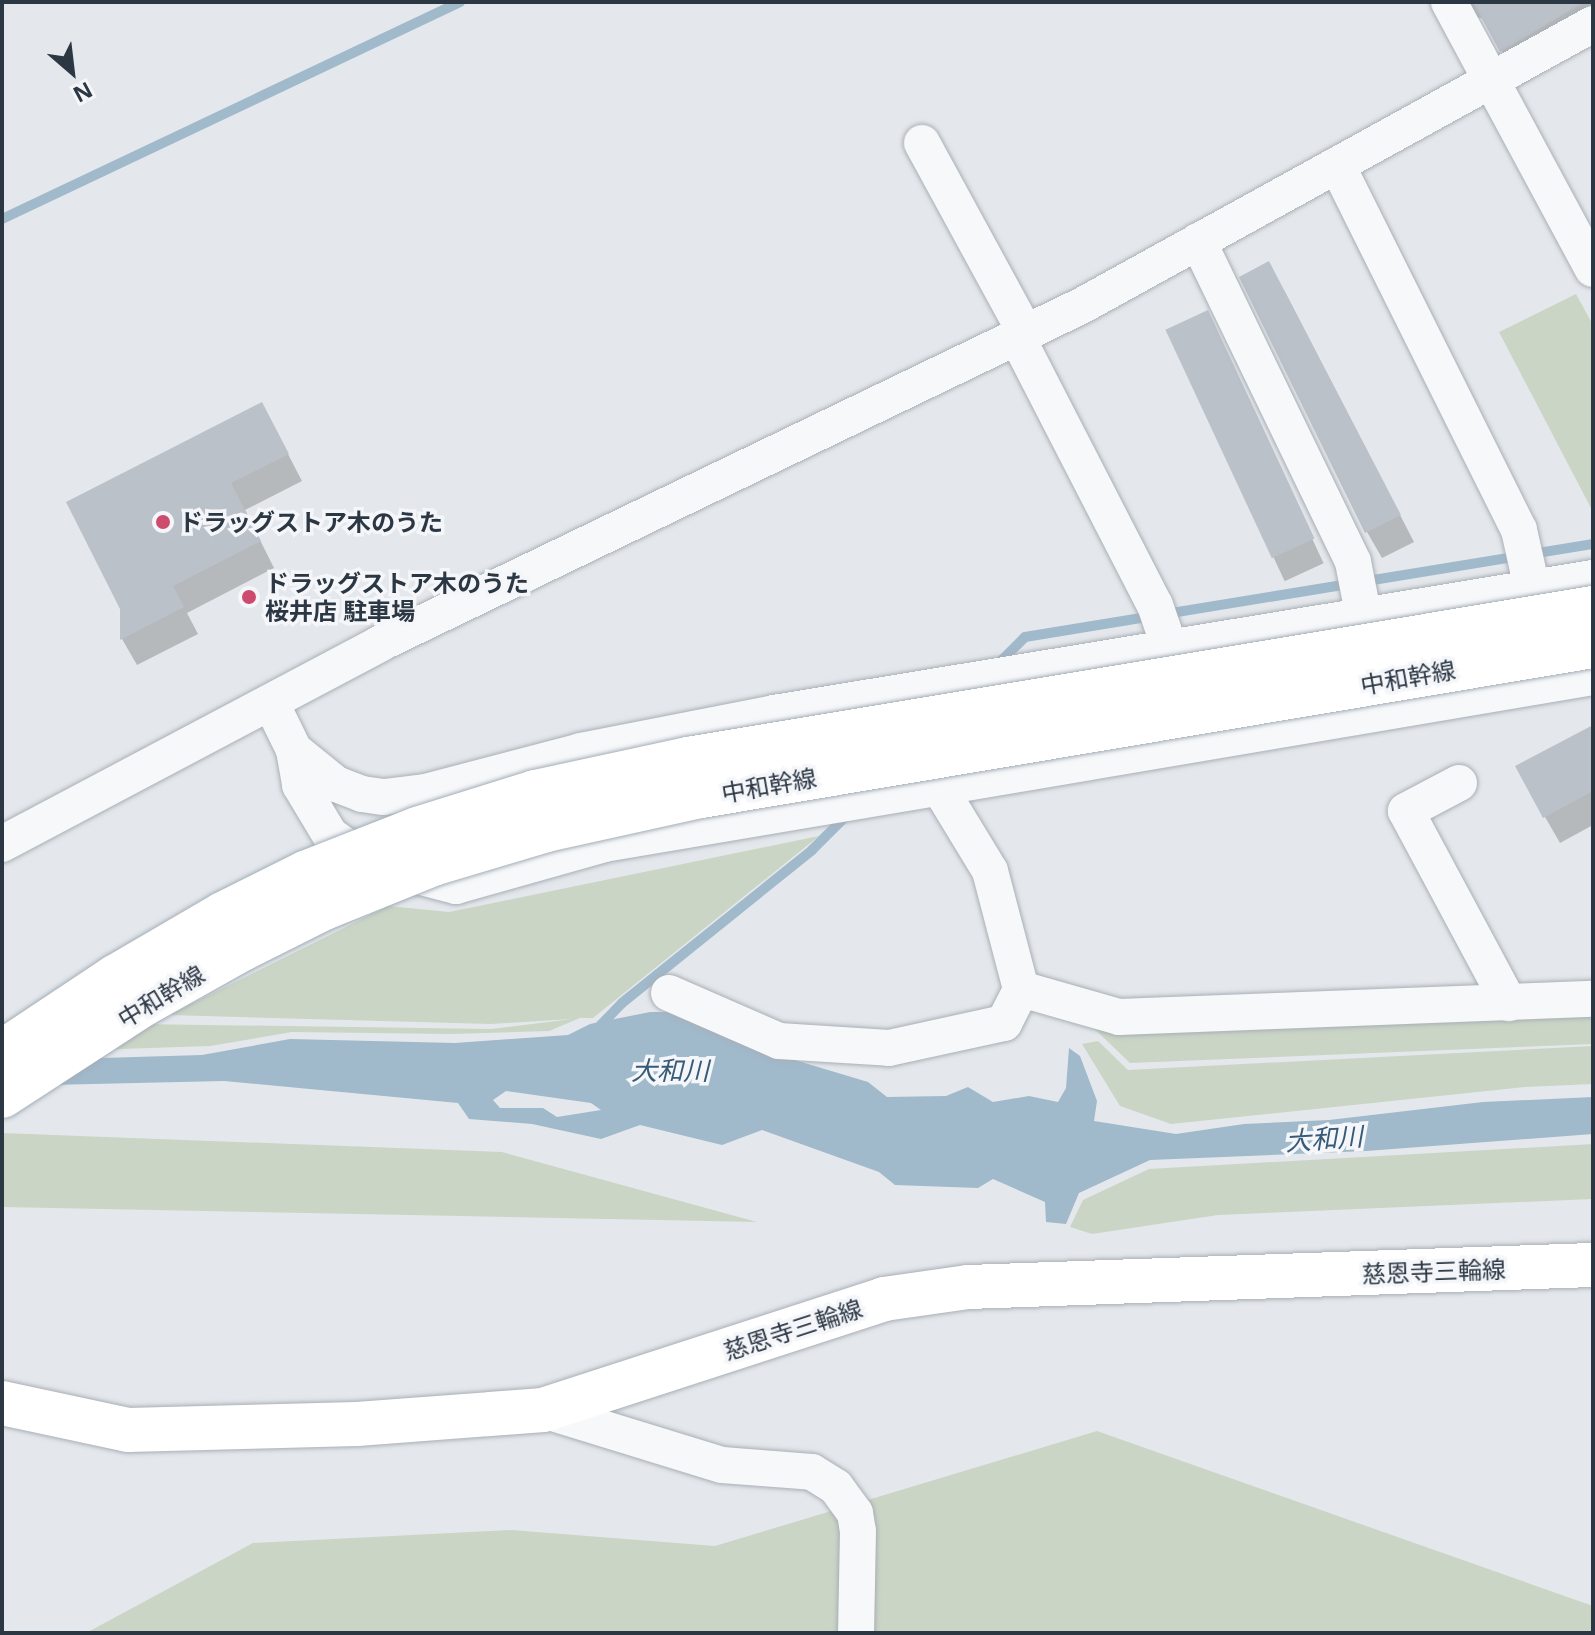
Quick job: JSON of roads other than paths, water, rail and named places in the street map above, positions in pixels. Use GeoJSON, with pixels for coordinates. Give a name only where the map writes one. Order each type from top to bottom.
{"type":"FeatureCollection","features":[{"type":"Feature","properties":{"kind":"main road","name":"中和幹線"},"geometry":{"type":"LineString","coordinates":[[2,1052],[115,977],[223,914],[305,873],[417,829],[535,792],[703,757],[1593,608]]}},
{"type":"Feature","properties":{"kind":"main road","name":"中和幹線"},"geometry":{"type":"LineString","coordinates":[[2,1096],[142,1005],[324,908],[433,864],[546,830],[776,783],[1593,646]]}},
{"type":"Feature","properties":{"kind":"main road","name":"慈恩寺三輪線"},"geometry":{"type":"LineString","coordinates":[[2,1403],[128,1430],[357,1424],[543,1410],[884,1299],[968,1287],[1593,1265]]}},
{"type":"Feature","properties":{"kind":"street"},"geometry":{"type":"LineString","coordinates":[[1449,2],[1593,269]]}},
{"type":"Feature","properties":{"kind":"street"},"geometry":{"type":"LineString","coordinates":[[2,844],[393,637],[1021,334],[1198,241],[1593,24]]}},
{"type":"Feature","properties":{"kind":"street"},"geometry":{"type":"LineString","coordinates":[[922,143],[1155,605],[1170,649]]}},
{"type":"Feature","properties":{"kind":"street"},"geometry":{"type":"LineString","coordinates":[[1337,165],[1519,530],[1532,588]]}},
{"type":"Feature","properties":{"kind":"street"},"geometry":{"type":"LineString","coordinates":[[1198,241],[1353,562],[1364,618]]}},
{"type":"Feature","properties":{"kind":"street"},"geometry":{"type":"LineString","coordinates":[[294,750],[336,784],[362,794],[411,794],[581,751],[774,713],[1593,578]]}},
{"type":"Feature","properties":{"kind":"street"},"geometry":{"type":"LineString","coordinates":[[271,703],[294,750],[300,785],[330,835],[372,864],[456,886],[604,844],[1593,677]]}},
{"type":"Feature","properties":{"kind":"street"},"geometry":{"type":"LineString","coordinates":[[1459,783],[1406,811],[1509,1003]]}},
{"type":"Feature","properties":{"kind":"street"},"geometry":{"type":"LineString","coordinates":[[669,993],[779,1041],[889,1048],[1004,1023],[1021,989],[990,871],[939,787]]}},
{"type":"Feature","properties":{"kind":"street"},"geometry":{"type":"LineString","coordinates":[[1021,989],[1119,1017],[1593,999]]}},
{"type":"Feature","properties":{"kind":"street"},"geometry":{"type":"LineString","coordinates":[[543,1410],[722,1465],[812,1472],[836,1487],[855,1513],[858,1531],[856,1633]]}},
{"type":"Feature","properties":{"kind":"water","name":"大和川"},"geometry":{"type":"Polygon","coordinates":[[[650,1012],[680,1012],[798,1061],[868,1082],[887,1097],[946,1096],[968,1087],[993,1102],[1029,1096],[1058,1102],[1066,1088],[1069,1048],[1080,1056],[1097,1101],[1094,1121],[1176,1134],[1244,1124],[1329,1120],[1483,1102],[1593,1097],[1593,1134],[1366,1151],[1150,1160],[1079,1193],[1066,1224],[1046,1222],[1045,1202],[993,1179],[978,1188],[895,1185],[879,1172],[762,1130],[722,1145],[640,1125],[601,1139],[532,1124],[469,1119],[458,1103],[224,1081],[49,1085],[2,1061],[202,1055],[290,1039],[455,1043],[568,1035],[590,1024],[650,1012]],[[506,1091],[493,1100],[500,1108],[543,1108],[557,1117],[601,1110],[591,1103],[506,1091]]]}},
{"type":"Feature","properties":{"kind":"waterway"},"geometry":{"type":"LineString","coordinates":[[2,219],[460,2]]}},
{"type":"Feature","properties":{"kind":"waterway"},"geometry":{"type":"LineString","coordinates":[[998,664],[1025,637],[1593,544]]}},
{"type":"Feature","properties":{"kind":"waterway"},"geometry":{"type":"LineString","coordinates":[[596,1030],[622,1003],[812,850],[848,814]]}},
{"type":"Feature","properties":{"kind":"place","name":"ドラッグストア木のうた"},"geometry":{"type":"Point","coordinates":[163,522]}},
{"type":"Feature","properties":{"kind":"place","name":"ドラッグストア木のうた 桜井店 駐車場"},"geometry":{"type":"Point","coordinates":[249,597]}}]}
